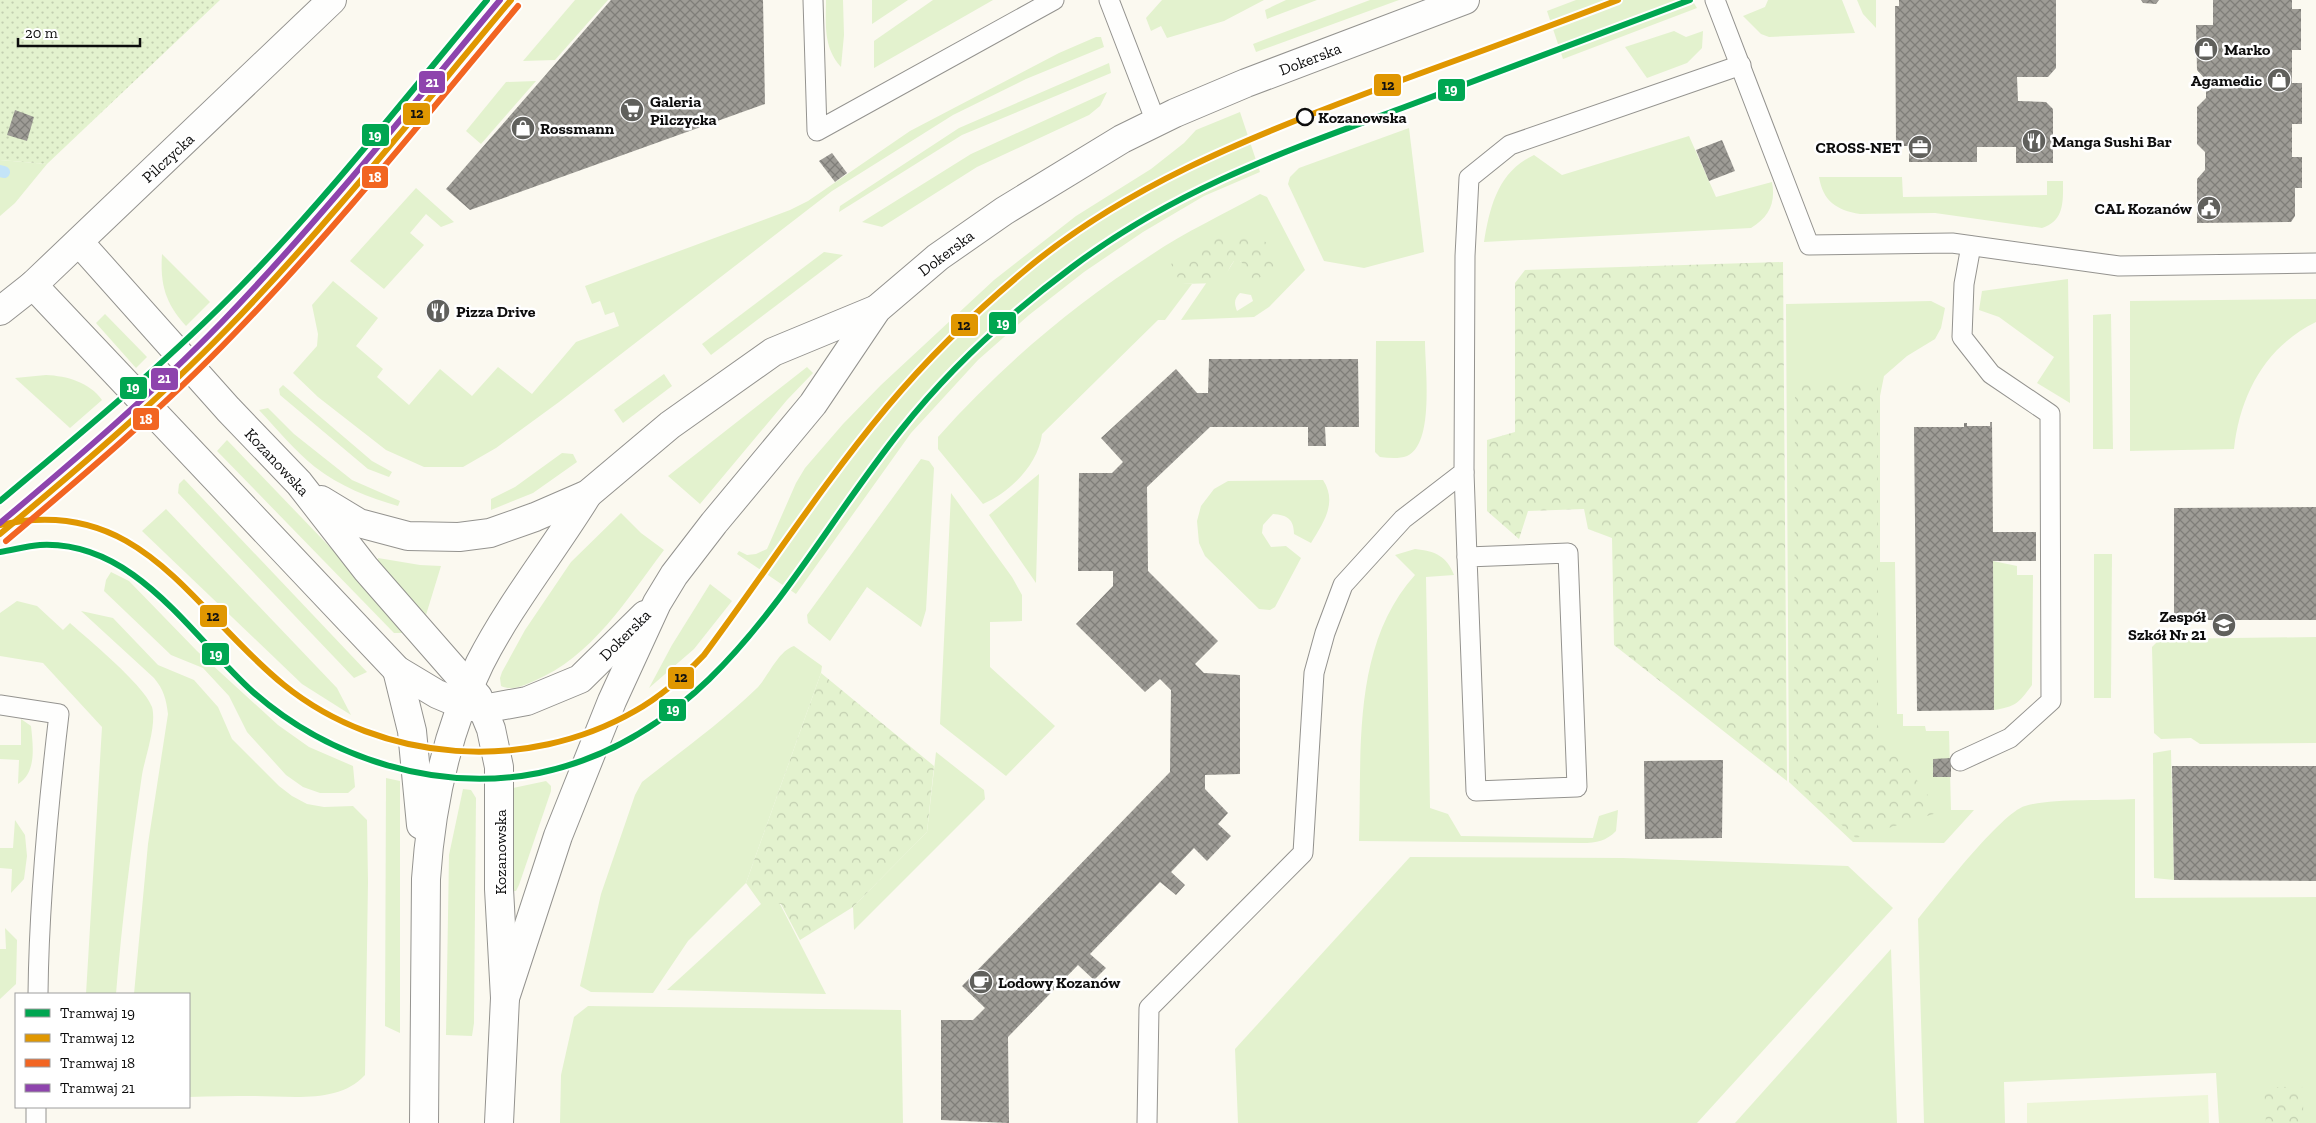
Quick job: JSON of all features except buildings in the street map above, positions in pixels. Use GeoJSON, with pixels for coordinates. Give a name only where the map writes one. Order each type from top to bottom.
{"type":"FeatureCollection","features":[{"type":"Feature","properties":{"kind":"street","name":"Pilczycka"},"geometry":{"type":"LineString","coordinates":[[0,311],[33,285],[79,242],[332,0]]}},
{"type":"Feature","properties":{"kind":"street","name":"Dokerska"},"geometry":{"type":"LineString","coordinates":[[586,768],[612,700],[657,603],[674,575],[714,523],[813,404],[877,309],[938,257],[989,221],[1122,139],[1156,122],[1246,84],[1465,0]]}},
{"type":"Feature","properties":{"kind":"street","name":"Kozanowska"},"geometry":{"type":"LineString","coordinates":[[79,242],[228,409],[299,483],[472,700],[491,729],[499,767],[499,889],[505,998],[499,1123]]}},
{"type":"Feature","properties":{"kind":"street"},"geometry":{"type":"LineString","coordinates":[[33,285],[397,670],[437,694],[472,700],[450,742],[438,786],[428,839],[424,1123]]}},
{"type":"Feature","properties":{"kind":"street","name":"Dokerska"},"geometry":{"type":"LineString","coordinates":[[299,483],[327,504],[359,523],[401,535],[459,537],[490,533],[535,517],[588,494],[670,425],[773,352],[877,309]]}},
{"type":"Feature","properties":{"kind":"street","name":"Dokerska"},"geometry":{"type":"LineString","coordinates":[[588,494],[502,625],[483,658],[472,700],[527,701],[580,680],[657,603]]}},
{"type":"Feature","properties":{"kind":"street"},"geometry":{"type":"LineString","coordinates":[[397,670],[414,746],[426,879]]}},
{"type":"Feature","properties":{"kind":"street","name":"Kozanowska"},"geometry":{"type":"LineString","coordinates":[[505,998],[558,836],[586,768]]}},
{"type":"Feature","properties":{"kind":"lane"},"geometry":{"type":"LineString","coordinates":[[813,0],[817,131],[1054,0]]}},
{"type":"Feature","properties":{"kind":"lane"},"geometry":{"type":"LineString","coordinates":[[1109,0],[1156,122]]}},
{"type":"Feature","properties":{"kind":"lane"},"geometry":{"type":"LineString","coordinates":[[1715,0],[1809,245],[1952,243],[2119,266],[2316,263]]}},
{"type":"Feature","properties":{"kind":"lane"},"geometry":{"type":"LineString","coordinates":[[1467,557],[1568,553],[1577,787],[1476,791],[1467,557],[1464,472],[1465,256],[1469,178],[1510,144],[1741,65]]}},
{"type":"Feature","properties":{"kind":"lane"},"geometry":{"type":"LineString","coordinates":[[1960,761],[2010,738],[2051,701],[2050,414],[1991,374],[1962,337],[1964,284],[1971,246]]}},
{"type":"Feature","properties":{"kind":"lane"},"geometry":{"type":"LineString","coordinates":[[1147,1123],[1149,1008],[1303,853],[1314,673],[1325,634],[1343,585],[1403,520],[1464,472]]}},
{"type":"Feature","properties":{"kind":"lane"},"geometry":{"type":"LineString","coordinates":[[0,705],[59,714],[48,806],[39,912],[38,993]]}},
{"type":"Feature","properties":{"kind":"lane"},"geometry":{"type":"LineString","coordinates":[[36,1108],[36,1123]]}},
{"type":"Feature","properties":{"kind":"green space"},"geometry":{"type":"Polygon","coordinates":[[[0,0],[220,0],[47,164],[0,160],[0,0]]]}},
{"type":"Feature","properties":{"kind":"green space"},"geometry":{"type":"Polygon","coordinates":[[[575,0],[608,0],[555,60],[523,61],[575,0]]]}},
{"type":"Feature","properties":{"kind":"green space"},"geometry":{"type":"Polygon","coordinates":[[[826,0],[843,0],[844,35],[841,67],[828,44],[826,0]]]}},
{"type":"Feature","properties":{"kind":"green space"},"geometry":{"type":"Polygon","coordinates":[[[872,0],[908,0],[872,24],[872,0]]]}},
{"type":"Feature","properties":{"kind":"green space"},"geometry":{"type":"Polygon","coordinates":[[[933,0],[993,0],[874,68],[874,41],[933,0]]]}},
{"type":"Feature","properties":{"kind":"green space"},"geometry":{"type":"Polygon","coordinates":[[[1162,0],[1264,0],[1224,21],[1167,38],[1161,26],[1151,31],[1146,18],[1162,0]]]}},
{"type":"Feature","properties":{"kind":"green space"},"geometry":{"type":"Polygon","coordinates":[[[1286,0],[1317,0],[1267,19],[1265,10],[1286,0]]]}},
{"type":"Feature","properties":{"kind":"green space"},"geometry":{"type":"Polygon","coordinates":[[[1370,0],[1399,0],[1256,52],[1253,44],[1370,0]]]}},
{"type":"Feature","properties":{"kind":"green space"},"geometry":{"type":"Polygon","coordinates":[[[1576,0],[1692,0],[1697,8],[1563,59],[1547,11],[1576,0]]]}},
{"type":"Feature","properties":{"kind":"green space"},"geometry":{"type":"Polygon","coordinates":[[[1768,0],[1842,0],[1855,33],[1769,37],[1761,34],[1743,16],[1765,7],[1768,0]]]}},
{"type":"Feature","properties":{"kind":"green space"},"geometry":{"type":"Polygon","coordinates":[[[1857,0],[1876,0],[1876,28],[1863,14],[1857,0]]]}},
{"type":"Feature","properties":{"kind":"green space"},"geometry":{"type":"Polygon","coordinates":[[[1674,31],[1686,37],[1703,31],[1702,48],[1687,63],[1647,78],[1625,47],[1674,31]]]}},
{"type":"Feature","properties":{"kind":"green space"},"geometry":{"type":"Polygon","coordinates":[[[1096,37],[1101,37],[1104,47],[1026,79],[953,115],[832,191],[559,402],[496,448],[463,467],[424,467],[386,450],[318,397],[293,373],[317,346],[318,334],[312,305],[333,281],[378,318],[356,346],[383,369],[377,377],[409,405],[440,369],[472,396],[498,367],[532,394],[576,342],[619,326],[614,312],[605,315],[600,301],[592,304],[585,286],[790,210],[808,201],[910,131],[1059,53],[1096,37]]]}},
{"type":"Feature","properties":{"kind":"green space"},"geometry":{"type":"Polygon","coordinates":[[[1109,63],[1111,73],[962,135],[839,212],[840,206],[959,128],[1109,63]]]}},
{"type":"Feature","properties":{"kind":"green space"},"geometry":{"type":"Polygon","coordinates":[[[536,81],[481,144],[466,131],[506,82],[536,81]]]}},
{"type":"Feature","properties":{"kind":"green space"},"geometry":{"type":"Polygon","coordinates":[[[1107,92],[1100,106],[1089,115],[977,167],[882,227],[862,222],[971,154],[1107,92]]]}},
{"type":"Feature","properties":{"kind":"green space"},"geometry":{"type":"Polygon","coordinates":[[[1240,112],[1260,172],[1204,196],[1143,232],[1084,272],[1029,315],[978,360],[911,433],[796,594],[737,554],[739,551],[747,555],[756,554],[767,549],[796,483],[805,468],[843,424],[881,385],[994,280],[1076,216],[1151,169],[1184,143],[1196,130],[1240,112]]]}},
{"type":"Feature","properties":{"kind":"green space"},"geometry":{"type":"Polygon","coordinates":[[[1409,128],[1424,252],[1364,268],[1324,261],[1288,184],[1290,177],[1299,168],[1409,128]]]}},
{"type":"Feature","properties":{"kind":"green space"},"geometry":{"type":"Polygon","coordinates":[[[1689,136],[1716,197],[1772,182],[1773,196],[1770,209],[1757,224],[1751,228],[1484,242],[1489,216],[1498,191],[1512,171],[1534,155],[1562,175],[1689,136]]]}},
{"type":"Feature","properties":{"kind":"green space"},"geometry":{"type":"Polygon","coordinates":[[[0,160],[47,164],[15,203],[0,216],[0,160]]]}},
{"type":"Feature","properties":{"kind":"green space"},"geometry":{"type":"Polygon","coordinates":[[[1819,177],[1902,177],[1903,197],[2047,195],[2047,181],[2063,181],[2062,202],[2059,215],[2050,225],[2042,228],[1935,213],[1860,214],[1844,210],[1832,203],[1824,192],[1819,177]]]}},
{"type":"Feature","properties":{"kind":"green space"},"geometry":{"type":"Polygon","coordinates":[[[416,188],[454,222],[441,227],[426,214],[410,233],[424,245],[384,289],[350,261],[416,188]]]}},
{"type":"Feature","properties":{"kind":"green space"},"geometry":{"type":"Polygon","coordinates":[[[1260,194],[1267,197],[1305,270],[1269,307],[1254,317],[1181,320],[1207,282],[1221,282],[1234,261],[1240,261],[1245,265],[1258,235],[1181,284],[1192,284],[1165,320],[1158,320],[1042,434],[1035,456],[1021,476],[1003,492],[983,504],[938,449],[938,437],[1012,362],[1093,295],[1164,247],[1260,194]],[[1240,293],[1238,295],[1235,301],[1237,311],[1253,301],[1251,295],[1240,293]]]}},
{"type":"Feature","properties":{"kind":"green space"},"geometry":{"type":"Polygon","coordinates":[[[1224,235],[1258,235],[1276,252],[1275,266],[1254,282],[1244,272],[1244,265],[1240,261],[1234,261],[1221,283],[1181,284],[1171,264],[1224,235]]]}},
{"type":"Feature","properties":{"kind":"green space"},"geometry":{"type":"Polygon","coordinates":[[[824,252],[843,255],[711,355],[702,344],[824,252]]]}},
{"type":"Feature","properties":{"kind":"green space"},"geometry":{"type":"Polygon","coordinates":[[[162,254],[210,302],[186,326],[173,309],[165,293],[162,275],[162,254]]]}},
{"type":"Feature","properties":{"kind":"green space"},"geometry":{"type":"Polygon","coordinates":[[[1783,262],[1787,781],[1614,645],[1612,538],[1588,529],[1584,509],[1528,511],[1519,539],[1487,511],[1487,440],[1515,432],[1515,283],[1525,270],[1783,262]]]}},
{"type":"Feature","properties":{"kind":"green space"},"geometry":{"type":"Polygon","coordinates":[[[2068,279],[2070,403],[2037,383],[2054,357],[1999,317],[1979,310],[1982,291],[2068,279]]]}},
{"type":"Feature","properties":{"kind":"green space"},"geometry":{"type":"Polygon","coordinates":[[[2316,299],[2316,322],[2298,332],[2283,345],[2269,359],[2258,375],[2242,410],[2234,449],[2130,451],[2130,301],[2316,299]]]}},
{"type":"Feature","properties":{"kind":"green space"},"geometry":{"type":"Polygon","coordinates":[[[1931,301],[1945,308],[1941,328],[1935,339],[1907,356],[1884,376],[1880,396],[1880,562],[1895,562],[1897,714],[1903,714],[1903,726],[1925,726],[1926,731],[1949,731],[1951,810],[1974,810],[1944,843],[1853,842],[1789,782],[1786,304],[1931,301]]]}},
{"type":"Feature","properties":{"kind":"green space"},"geometry":{"type":"Polygon","coordinates":[[[105,314],[147,357],[136,368],[96,323],[105,314]]]}},
{"type":"Feature","properties":{"kind":"green space"},"geometry":{"type":"Polygon","coordinates":[[[2111,314],[2113,449],[2093,449],[2093,315],[2111,314]]]}},
{"type":"Feature","properties":{"kind":"green space"},"geometry":{"type":"Polygon","coordinates":[[[1376,341],[1425,341],[1427,386],[1425,421],[1422,437],[1416,449],[1404,457],[1380,457],[1375,452],[1376,341]]]}},
{"type":"Feature","properties":{"kind":"green space"},"geometry":{"type":"Polygon","coordinates":[[[807,367],[813,373],[787,400],[700,504],[668,476],[807,367]]]}},
{"type":"Feature","properties":{"kind":"green space"},"geometry":{"type":"Polygon","coordinates":[[[664,374],[672,386],[623,423],[614,410],[664,374]]]}},
{"type":"Feature","properties":{"kind":"green space"},"geometry":{"type":"Polygon","coordinates":[[[46,375],[62,377],[84,384],[102,400],[70,428],[15,378],[46,375]]]}},
{"type":"Feature","properties":{"kind":"green space"},"geometry":{"type":"Polygon","coordinates":[[[1795,380],[1878,380],[1878,726],[1940,812],[1856,838],[1794,781],[1795,380]]]}},
{"type":"Feature","properties":{"kind":"green space"},"geometry":{"type":"Polygon","coordinates":[[[283,385],[372,461],[392,472],[389,477],[368,469],[280,395],[279,389],[283,385]]]}},
{"type":"Feature","properties":{"kind":"green space"},"geometry":{"type":"Polygon","coordinates":[[[268,408],[294,434],[352,480],[400,501],[398,506],[355,491],[324,474],[293,447],[259,410],[268,408]]]}},
{"type":"Feature","properties":{"kind":"green space"},"geometry":{"type":"Polygon","coordinates":[[[227,440],[401,621],[405,631],[394,633],[217,451],[227,440]]]}},
{"type":"Feature","properties":{"kind":"green space"},"geometry":{"type":"Polygon","coordinates":[[[562,453],[573,454],[577,462],[533,493],[491,510],[491,499],[515,487],[562,453]]]}},
{"type":"Feature","properties":{"kind":"green space"},"geometry":{"type":"Polygon","coordinates":[[[921,459],[929,461],[934,468],[926,610],[921,627],[867,587],[830,641],[808,623],[807,615],[921,459]]]}},
{"type":"Feature","properties":{"kind":"green space"},"geometry":{"type":"Polygon","coordinates":[[[1039,474],[1036,583],[989,515],[1039,474]]]}},
{"type":"Feature","properties":{"kind":"green space"},"geometry":{"type":"Polygon","coordinates":[[[184,479],[367,672],[354,678],[178,493],[179,484],[184,479]]]}},
{"type":"Feature","properties":{"kind":"green space"},"geometry":{"type":"Polygon","coordinates":[[[1323,480],[1327,488],[1329,505],[1324,520],[1311,543],[1294,534],[1291,521],[1282,515],[1273,514],[1263,525],[1262,533],[1271,547],[1286,546],[1301,558],[1275,607],[1270,610],[1259,609],[1205,556],[1199,543],[1197,521],[1201,506],[1214,489],[1228,481],[1323,480]]]}},
{"type":"Feature","properties":{"kind":"green space"},"geometry":{"type":"Polygon","coordinates":[[[951,493],[1012,577],[1022,595],[1022,621],[990,622],[990,667],[1055,726],[1006,776],[940,724],[951,493]]]}},
{"type":"Feature","properties":{"kind":"green space"},"geometry":{"type":"Polygon","coordinates":[[[166,509],[337,688],[351,715],[302,684],[142,531],[166,509]]]}},
{"type":"Feature","properties":{"kind":"green space"},"geometry":{"type":"Polygon","coordinates":[[[621,513],[641,533],[664,550],[607,625],[574,657],[555,670],[526,685],[513,688],[501,686],[500,678],[502,672],[525,630],[571,562],[621,513]]]}},
{"type":"Feature","properties":{"kind":"green space"},"geometry":{"type":"Polygon","coordinates":[[[1415,549],[1429,551],[1444,559],[1454,575],[1426,577],[1430,808],[1448,814],[1461,836],[1593,838],[1599,816],[1618,810],[1616,831],[1609,837],[1597,842],[1582,843],[1359,841],[1361,736],[1364,701],[1370,667],[1380,634],[1394,603],[1415,575],[1395,555],[1415,549]]]}},
{"type":"Feature","properties":{"kind":"green space"},"geometry":{"type":"Polygon","coordinates":[[[2094,554],[2112,554],[2111,698],[2094,698],[2094,554]]]}},
{"type":"Feature","properties":{"kind":"green space"},"geometry":{"type":"Polygon","coordinates":[[[378,558],[420,565],[441,566],[426,615],[378,565],[378,558]]]}},
{"type":"Feature","properties":{"kind":"green space"},"geometry":{"type":"Polygon","coordinates":[[[1993,561],[2017,566],[2017,575],[2033,575],[2032,685],[2024,696],[2012,706],[1994,710],[1993,561]]]}},
{"type":"Feature","properties":{"kind":"green space"},"geometry":{"type":"Polygon","coordinates":[[[111,572],[129,581],[197,651],[278,725],[309,747],[353,766],[355,787],[348,793],[320,793],[303,787],[286,775],[247,732],[229,696],[203,668],[171,655],[104,591],[106,580],[111,572]]]}},
{"type":"Feature","properties":{"kind":"green space"},"geometry":{"type":"Polygon","coordinates":[[[710,584],[732,601],[694,649],[649,688],[672,645],[710,584]]]}},
{"type":"Feature","properties":{"kind":"green space"},"geometry":{"type":"Polygon","coordinates":[[[17,601],[37,606],[63,630],[70,623],[139,687],[152,707],[153,723],[142,775],[134,830],[116,993],[86,993],[102,727],[43,663],[0,656],[0,613],[17,601]]]}},
{"type":"Feature","properties":{"kind":"green space"},"geometry":{"type":"Polygon","coordinates":[[[81,611],[113,618],[158,665],[194,680],[218,707],[232,739],[279,786],[292,796],[307,804],[324,807],[353,806],[367,820],[365,1075],[342,1091],[298,1097],[190,1097],[190,993],[134,993],[148,844],[168,714],[164,695],[154,678],[81,611]]]}},
{"type":"Feature","properties":{"kind":"green space"},"geometry":{"type":"Polygon","coordinates":[[[2316,637],[2316,743],[2200,744],[2191,738],[2161,739],[2154,733],[2152,647],[2160,639],[2316,637]]]}},
{"type":"Feature","properties":{"kind":"green space"},"geometry":{"type":"Polygon","coordinates":[[[794,646],[822,666],[821,673],[746,883],[688,941],[653,993],[591,992],[580,986],[601,894],[635,795],[642,782],[743,701],[761,684],[783,653],[794,646]]]}},
{"type":"Feature","properties":{"kind":"green space"},"geometry":{"type":"Polygon","coordinates":[[[821,673],[934,766],[927,832],[853,907],[800,940],[781,904],[761,904],[746,883],[821,673]]]}},
{"type":"Feature","properties":{"kind":"green space"},"geometry":{"type":"Polygon","coordinates":[[[21,719],[31,726],[33,750],[28,773],[18,784],[19,760],[0,759],[0,745],[21,745],[21,719]]]}},
{"type":"Feature","properties":{"kind":"green space"},"geometry":{"type":"Polygon","coordinates":[[[2171,750],[2174,880],[2154,878],[2153,753],[2171,750]]]}},
{"type":"Feature","properties":{"kind":"green space"},"geometry":{"type":"Polygon","coordinates":[[[936,752],[984,790],[985,799],[854,930],[853,907],[927,832],[936,752]]]}},
{"type":"Feature","properties":{"kind":"green space"},"geometry":{"type":"Polygon","coordinates":[[[386,778],[400,781],[400,1033],[385,1026],[386,778]]]}},
{"type":"Feature","properties":{"kind":"green space"},"geometry":{"type":"Polygon","coordinates":[[[546,781],[551,786],[551,791],[519,885],[516,891],[513,891],[513,788],[546,781]]]}},
{"type":"Feature","properties":{"kind":"green space"},"geometry":{"type":"Polygon","coordinates":[[[463,789],[471,790],[476,798],[474,1023],[472,1036],[446,1035],[449,855],[463,789]]]}},
{"type":"Feature","properties":{"kind":"green space"},"geometry":{"type":"Polygon","coordinates":[[[2135,799],[2135,898],[2316,897],[2316,1123],[2219,1123],[2216,1073],[2004,1082],[2005,1123],[1924,1123],[1918,919],[1970,856],[2014,812],[2036,803],[2135,799]]]}},
{"type":"Feature","properties":{"kind":"green space"},"geometry":{"type":"Polygon","coordinates":[[[15,820],[25,835],[27,856],[24,879],[11,893],[12,869],[0,868],[0,848],[13,848],[15,820]]]}},
{"type":"Feature","properties":{"kind":"green space"},"geometry":{"type":"Polygon","coordinates":[[[1410,857],[1623,858],[1848,866],[1893,908],[1697,1123],[1238,1123],[1235,1049],[1410,857]]]}},
{"type":"Feature","properties":{"kind":"green space"},"geometry":{"type":"Polygon","coordinates":[[[761,904],[780,904],[826,994],[667,990],[761,904]]]}},
{"type":"Feature","properties":{"kind":"green space"},"geometry":{"type":"Polygon","coordinates":[[[5,928],[17,940],[16,984],[0,999],[0,949],[6,949],[5,928]]]}},
{"type":"Feature","properties":{"kind":"green space"},"geometry":{"type":"Polygon","coordinates":[[[1891,949],[1897,1123],[1735,1123],[1891,949]]]}},
{"type":"Feature","properties":{"kind":"green space"},"geometry":{"type":"Polygon","coordinates":[[[588,1006],[901,1010],[903,1123],[560,1123],[561,1075],[574,1017],[588,1006]]]}},
{"type":"Feature","properties":{"kind":"green space"},"geometry":{"type":"Polygon","coordinates":[[[2302,1086],[2304,1123],[2266,1123],[2264,1088],[2302,1086]]]}},
{"type":"Feature","properties":{"kind":"green space"},"geometry":{"type":"Polygon","coordinates":[[[2208,1095],[2209,1123],[2027,1123],[2027,1103],[2208,1095]]]}},
{"type":"Feature","properties":{"kind":"waterway"},"geometry":{"type":"LineString","coordinates":[[0,171],[4,172]]}},
{"type":"Feature","properties":{"kind":"tram line","name":"19"},"geometry":{"type":"LineString","coordinates":[[0,501],[153,370],[240,287],[273,253],[335,182],[487,0]]}},
{"type":"Feature","properties":{"kind":"tram line","name":"21"},"geometry":{"type":"LineString","coordinates":[[0,523],[141,401],[221,323],[329,204],[500,0]]}},
{"type":"Feature","properties":{"kind":"tram line","name":"12"},"geometry":{"type":"LineString","coordinates":[[0,534],[173,383],[227,329],[337,208],[511,0]]}},
{"type":"Feature","properties":{"kind":"tram line","name":"12"},"geometry":{"type":"LineString","coordinates":[[0,525],[49,520],[91,526],[128,542],[161,565],[191,593],[251,656],[284,685],[323,711],[365,731],[410,744],[456,751],[502,751],[548,744],[593,731],[635,711],[654,699],[704,655],[816,499],[887,407],[952,336],[1023,272],[1061,242],[1144,190],[1232,147],[1322,110],[1618,0]]}},
{"type":"Feature","properties":{"kind":"tram line","name":"19"},"geometry":{"type":"LineString","coordinates":[[0,552],[40,545],[74,548],[105,558],[133,575],[159,596],[253,692],[283,716],[316,736],[350,752],[387,765],[424,774],[462,778],[501,778],[539,773],[602,753],[657,722],[706,683],[748,637],[788,587],[862,481],[939,385],[981,343],[1025,304],[1071,268],[1110,241],[1149,216],[1230,175],[1272,157],[1690,0]]}},
{"type":"Feature","properties":{"kind":"tram line","name":"18"},"geometry":{"type":"LineString","coordinates":[[6,541],[151,415],[233,335],[343,214],[518,6]]}},
{"type":"Feature","properties":{"kind":"place","name":"Marko"},"geometry":{"type":"Point","coordinates":[2206,49]}},
{"type":"Feature","properties":{"kind":"place","name":"Agamedic"},"geometry":{"type":"Point","coordinates":[2279,80]}},
{"type":"Feature","properties":{"kind":"place","name":"Galeria Pilczycka"},"geometry":{"type":"Point","coordinates":[632,110]}},
{"type":"Feature","properties":{"kind":"place","name":"Kozanowska"},"geometry":{"type":"Point","coordinates":[1305,117]}},
{"type":"Feature","properties":{"kind":"place","name":"Rossmann"},"geometry":{"type":"Point","coordinates":[523,128]}},
{"type":"Feature","properties":{"kind":"place","name":"Manga Sushi Bar"},"geometry":{"type":"Point","coordinates":[2034,141]}},
{"type":"Feature","properties":{"kind":"place","name":"CROSS-NET"},"geometry":{"type":"Point","coordinates":[1920,147]}},
{"type":"Feature","properties":{"kind":"place","name":"CAL Kozanów"},"geometry":{"type":"Point","coordinates":[2209,208]}},
{"type":"Feature","properties":{"kind":"place","name":"Pizza Drive"},"geometry":{"type":"Point","coordinates":[438,311]}},
{"type":"Feature","properties":{"kind":"place","name":"Zespół Szkół Nr 21"},"geometry":{"type":"Point","coordinates":[2224,625]}},
{"type":"Feature","properties":{"kind":"place","name":"Lodowy Kozanów"},"geometry":{"type":"Point","coordinates":[981,982]}}]}
